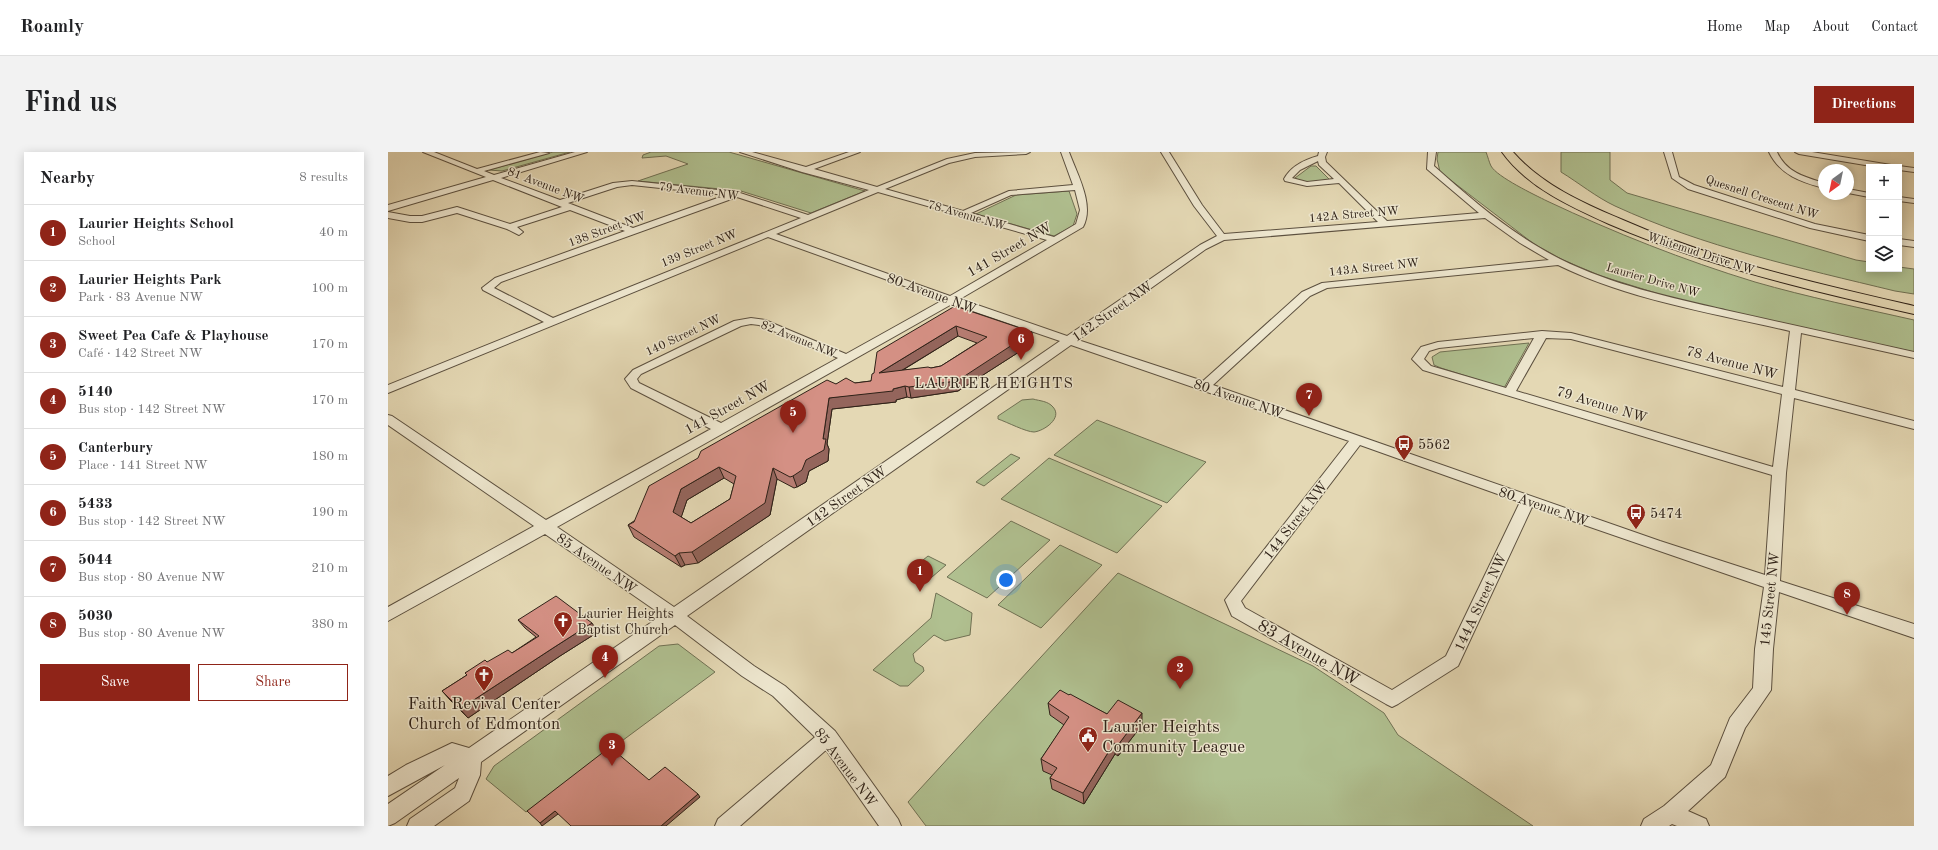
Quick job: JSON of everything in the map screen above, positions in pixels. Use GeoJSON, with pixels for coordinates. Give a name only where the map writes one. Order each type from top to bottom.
{"type":"FeatureCollection","features":[{"type":"Feature","properties":{"kind":"highway","name":"Whitemud Drive NW"},"geometry":{"type":"LineString","coordinates":[[1507,152],[1523,169],[1559,194],[1582,207],[1643,233],[1687,250],[1775,277],[1914,310]]}},
{"type":"Feature","properties":{"kind":"highway","name":"Whitemud Drive NW"},"geometry":{"type":"LineString","coordinates":[[1519,152],[1543,175],[1566,190],[1609,213],[1664,236],[1782,272],[1914,303]]}},
{"type":"Feature","properties":{"kind":"street","name":"81 Avenue NW"},"geometry":{"type":"LineString","coordinates":[[427,152],[635,232]]}},
{"type":"Feature","properties":{"kind":"street"},"geometry":{"type":"LineString","coordinates":[[477,171],[548,152]]}},
{"type":"Feature","properties":{"kind":"street"},"geometry":{"type":"LineString","coordinates":[[388,208],[574,152]]}},
{"type":"Feature","properties":{"kind":"street"},"geometry":{"type":"LineString","coordinates":[[388,205],[583,152]]}},
{"type":"Feature","properties":{"kind":"street","name":"78 Avenue NW"},"geometry":{"type":"LineString","coordinates":[[744,152],[1056,240]]}},
{"type":"Feature","properties":{"kind":"street"},"geometry":{"type":"LineString","coordinates":[[805,170],[856,152]]}},
{"type":"Feature","properties":{"kind":"street","name":"139 Street NW"},"geometry":{"type":"LineString","coordinates":[[388,389],[947,161],[975,155],[1026,152]]}},
{"type":"Feature","properties":{"kind":"street"},"geometry":{"type":"LineString","coordinates":[[963,214],[1009,193],[1078,187],[1065,152]]}},
{"type":"Feature","properties":{"kind":"street"},"geometry":{"type":"LineString","coordinates":[[1165,152],[1198,206],[1222,237]]}},
{"type":"Feature","properties":{"kind":"street","name":"Laurier Drive NW"},"geometry":{"type":"LineString","coordinates":[[1432,152],[1430,168],[1458,193],[1533,248],[1558,262],[1602,279],[1670,301],[1914,355]]}},
{"type":"Feature","properties":{"kind":"street","name":"Quesnell Crescent NW"},"geometry":{"type":"LineString","coordinates":[[1668,152],[1676,178],[1680,182],[1813,226],[1866,237]]}},
{"type":"Feature","properties":{"kind":"street"},"geometry":{"type":"LineString","coordinates":[[1773,152],[1781,168],[1794,176],[1818,184]]}},
{"type":"Feature","properties":{"kind":"street"},"geometry":{"type":"LineString","coordinates":[[1799,152],[1873,164]]}},
{"type":"Feature","properties":{"kind":"street"},"geometry":{"type":"LineString","coordinates":[[1322,154],[1322,163],[1384,224]]}},
{"type":"Feature","properties":{"kind":"street"},"geometry":{"type":"LineString","coordinates":[[1322,154],[1289,175],[1288,179],[1304,184],[1339,181]]}},
{"type":"Feature","properties":{"kind":"street"},"geometry":{"type":"LineString","coordinates":[[1902,168],[1914,170]]}},
{"type":"Feature","properties":{"kind":"street","name":"79 Avenue NW"},"geometry":{"type":"LineString","coordinates":[[560,203],[616,185],[632,183],[737,194],[810,218]]}},
{"type":"Feature","properties":{"kind":"street","name":"141 Street NW"},"geometry":{"type":"LineString","coordinates":[[388,615],[720,428],[952,300],[1056,240],[1080,225],[1084,210],[1078,187]]}},
{"type":"Feature","properties":{"kind":"street"},"geometry":{"type":"LineString","coordinates":[[1854,192],[1866,194]]}},
{"type":"Feature","properties":{"kind":"street","name":"138 Street NW"},"geometry":{"type":"LineString","coordinates":[[552,322],[487,288],[498,280],[635,232],[737,194]]}},
{"type":"Feature","properties":{"kind":"street"},"geometry":{"type":"LineString","coordinates":[[1902,199],[1914,201]]}},
{"type":"Feature","properties":{"kind":"street"},"geometry":{"type":"LineString","coordinates":[[510,227],[570,207]]}},
{"type":"Feature","properties":{"kind":"street"},"geometry":{"type":"LineString","coordinates":[[388,215],[410,219],[422,219],[457,210],[510,227],[519,232]]}},
{"type":"Feature","properties":{"kind":"street","name":"142A Street NW"},"geometry":{"type":"LineString","coordinates":[[1222,237],[1488,215]]}},
{"type":"Feature","properties":{"kind":"street","name":"80 Avenue NW"},"geometry":{"type":"LineString","coordinates":[[768,234],[952,300],[1205,386],[1772,585],[1914,631]]}},
{"type":"Feature","properties":{"kind":"street","name":"142 Street NW"},"geometry":{"type":"LineString","coordinates":[[388,816],[1203,247],[1222,237]]}},
{"type":"Feature","properties":{"kind":"street"},"geometry":{"type":"LineString","coordinates":[[1902,242],[1914,244]]}},
{"type":"Feature","properties":{"kind":"street","name":"143A Street NW"},"geometry":{"type":"LineString","coordinates":[[1205,386],[1306,294],[1325,285],[1558,262]]}},
{"type":"Feature","properties":{"kind":"street","name":"82 Avenue NW"},"geometry":{"type":"LineString","coordinates":[[751,321],[761,322],[847,358]]}},
{"type":"Feature","properties":{"kind":"street","name":"140 Street NW"},"geometry":{"type":"LineString","coordinates":[[720,428],[636,385],[631,379],[637,372],[738,323],[751,321]]}},
{"type":"Feature","properties":{"kind":"street","name":"145 Street NW"},"geometry":{"type":"LineString","coordinates":[[1651,826],[1671,813],[1718,771],[1737,724],[1762,690],[1764,649],[1772,585],[1779,473],[1796,330]]}},
{"type":"Feature","properties":{"kind":"street"},"geometry":{"type":"LineString","coordinates":[[1509,393],[1542,334]]}},
{"type":"Feature","properties":{"kind":"street","name":"78 Avenue NW"},"geometry":{"type":"LineString","coordinates":[[1542,334],[1571,336],[1914,425]]}},
{"type":"Feature","properties":{"kind":"street","name":"79 Avenue NW"},"geometry":{"type":"LineString","coordinates":[[1542,334],[1438,345],[1425,349],[1418,359],[1427,368],[1779,473]]}},
{"type":"Feature","properties":{"kind":"street","name":"85 Avenue NW"},"geometry":{"type":"LineString","coordinates":[[388,419],[546,527],[599,566],[675,616],[748,671],[779,691],[828,737],[891,826]]}},
{"type":"Feature","properties":{"kind":"street","name":"144 Street NW"},"geometry":{"type":"LineString","coordinates":[[1232,600],[1357,440]]}},
{"type":"Feature","properties":{"kind":"street","name":"144A Street NW"},"geometry":{"type":"LineString","coordinates":[[1392,699],[1452,661],[1528,500]]}},
{"type":"Feature","properties":{"kind":"street","name":"83 Avenue NW"},"geometry":{"type":"LineString","coordinates":[[1232,600],[1238,612],[1392,699]]}},
{"type":"Feature","properties":{"kind":"street"},"geometry":{"type":"LineString","coordinates":[[725,826],[828,737]]}},
{"type":"Feature","properties":{"kind":"street"},"geometry":{"type":"LineString","coordinates":[[388,787],[413,770],[452,752],[472,758],[470,775],[462,794],[417,826]]}},
{"type":"Feature","properties":{"kind":"street"},"geometry":{"type":"LineString","coordinates":[[1671,813],[1699,826]]}},
{"type":"Feature","properties":{"kind":"green space"},"geometry":{"type":"Polygon","coordinates":[[[553,152],[570,152],[502,171],[489,170],[553,152]]]}},
{"type":"Feature","properties":{"kind":"green space"},"geometry":{"type":"Polygon","coordinates":[[[651,152],[729,152],[865,191],[811,213],[741,191],[638,181],[688,164],[666,156],[642,158],[643,155],[651,152]]]}},
{"type":"Feature","properties":{"kind":"green space"},"geometry":{"type":"Polygon","coordinates":[[[1438,152],[1486,152],[1491,166],[1501,175],[1547,201],[1598,224],[1702,265],[1755,282],[1914,320],[1914,352],[1688,303],[1601,276],[1563,260],[1534,244],[1440,172],[1437,159],[1438,152]]]}},
{"type":"Feature","properties":{"kind":"green space"},"geometry":{"type":"Polygon","coordinates":[[[1561,152],[1610,152],[1610,180],[1627,193],[1856,260],[1866,262],[1866,272],[1902,272],[1902,267],[1914,269],[1914,294],[1895,291],[1788,265],[1718,245],[1683,233],[1615,206],[1561,172],[1561,152]]]}},
{"type":"Feature","properties":{"kind":"green space"},"geometry":{"type":"Polygon","coordinates":[[[1311,166],[1316,166],[1330,180],[1302,182],[1295,178],[1311,166]]]}},
{"type":"Feature","properties":{"kind":"green space"},"geometry":{"type":"Polygon","coordinates":[[[1069,191],[1077,214],[1073,226],[1054,236],[976,214],[1016,195],[1069,191]]]}},
{"type":"Feature","properties":{"kind":"green space"},"geometry":{"type":"Polygon","coordinates":[[[1529,343],[1504,388],[1434,365],[1432,357],[1440,352],[1529,343]]]}},
{"type":"Feature","properties":{"kind":"green space"},"geometry":{"type":"Polygon","coordinates":[[[1033,399],[1049,404],[1055,411],[1056,415],[1054,419],[1047,427],[1031,432],[998,419],[998,416],[1022,400],[1033,399]]]}},
{"type":"Feature","properties":{"kind":"green space"},"geometry":{"type":"Polygon","coordinates":[[[1097,420],[1206,462],[1167,503],[1054,455],[1097,420]]]}},
{"type":"Feature","properties":{"kind":"green space"},"geometry":{"type":"Polygon","coordinates":[[[1011,454],[1020,458],[984,486],[976,482],[1011,454]]]}},
{"type":"Feature","properties":{"kind":"green space"},"geometry":{"type":"Polygon","coordinates":[[[1049,458],[1162,506],[1117,553],[1001,499],[1049,458]]]}},
{"type":"Feature","properties":{"kind":"green space"},"geometry":{"type":"Polygon","coordinates":[[[1011,521],[1050,540],[987,598],[947,577],[1011,521]]]}},
{"type":"Feature","properties":{"kind":"green space"},"geometry":{"type":"Polygon","coordinates":[[[1060,545],[1102,565],[1041,628],[998,605],[1060,545]]]}},
{"type":"Feature","properties":{"kind":"green space"},"geometry":{"type":"Polygon","coordinates":[[[928,556],[946,565],[925,583],[907,573],[928,556]]]}},
{"type":"Feature","properties":{"kind":"green space"},"geometry":{"type":"Polygon","coordinates":[[[1118,573],[1313,666],[1384,713],[1398,735],[1533,826],[926,826],[908,802],[1118,573]]]}},
{"type":"Feature","properties":{"kind":"green space"},"geometry":{"type":"Polygon","coordinates":[[[936,593],[972,613],[970,635],[945,641],[934,635],[913,654],[915,662],[923,667],[924,671],[908,686],[900,686],[873,670],[931,618],[936,593]]]}},
{"type":"Feature","properties":{"kind":"green space"},"geometry":{"type":"Polygon","coordinates":[[[678,644],[715,672],[526,812],[486,779],[494,766],[659,646],[678,644]]]}},
{"type":"Feature","properties":{"kind":"building"},"geometry":{"type":"Polygon","coordinates":[[[955,306],[1032,332],[957,381],[909,387],[905,386],[893,389],[893,391],[829,398],[823,439],[826,439],[824,450],[806,460],[802,470],[793,476],[790,477],[773,468],[765,503],[692,552],[679,553],[675,556],[628,525],[634,522],[649,486],[698,458],[701,451],[827,380],[836,384],[846,378],[855,383],[871,381],[872,374],[874,373],[877,352],[955,306]],[[956,326],[879,373],[941,366],[987,337],[956,326]],[[719,467],[681,489],[673,512],[691,523],[730,499],[736,476],[719,467]]]}},
{"type":"Feature","properties":{"kind":"building"},"geometry":{"type":"Polygon","coordinates":[[[556,596],[592,623],[460,709],[442,691],[467,675],[465,673],[485,660],[487,662],[508,650],[512,653],[539,636],[518,620],[556,596]]]}},
{"type":"Feature","properties":{"kind":"building","name":"Laurier Heights Community League"},"geometry":{"type":"Polygon","coordinates":[[[1060,690],[1107,714],[1118,700],[1142,713],[1118,745],[1114,743],[1083,793],[1050,778],[1057,768],[1041,759],[1069,717],[1048,703],[1060,690]]]}},
{"type":"Feature","properties":{"kind":"building"},"geometry":{"type":"Polygon","coordinates":[[[610,747],[649,780],[665,767],[698,794],[661,826],[571,826],[555,811],[540,823],[527,811],[610,747]]]}},
{"type":"Feature","properties":{"kind":"place","name":"5433"},"geometry":{"type":"Point","coordinates":[1021,360]}},
{"type":"Feature","properties":{"kind":"place","name":"5044"},"geometry":{"type":"Point","coordinates":[1309,416]}},
{"type":"Feature","properties":{"kind":"place","name":"Canterbury"},"geometry":{"type":"Point","coordinates":[793,433]}},
{"type":"Feature","properties":{"kind":"place","name":"5562"},"geometry":{"type":"Point","coordinates":[1404,461]}},
{"type":"Feature","properties":{"kind":"place","name":"5474"},"geometry":{"type":"Point","coordinates":[1636,530]}},
{"type":"Feature","properties":{"kind":"place","name":"Laurier Heights School"},"geometry":{"type":"Point","coordinates":[920,592]}},
{"type":"Feature","properties":{"kind":"place","name":"5030"},"geometry":{"type":"Point","coordinates":[1847,615]}},
{"type":"Feature","properties":{"kind":"place","name":"Laurier Heights Baptist Church"},"geometry":{"type":"Point","coordinates":[563,638]}},
{"type":"Feature","properties":{"kind":"place","name":"5140"},"geometry":{"type":"Point","coordinates":[605,678]}},
{"type":"Feature","properties":{"kind":"place","name":"Laurier Heights Park"},"geometry":{"type":"Point","coordinates":[1180,689]}},
{"type":"Feature","properties":{"kind":"place","name":"Faith Revival Center Church of Edmonton"},"geometry":{"type":"Point","coordinates":[484,692]}},
{"type":"Feature","properties":{"kind":"place","name":"Laurier Heights Community League"},"geometry":{"type":"Point","coordinates":[1088,753]}},
{"type":"Feature","properties":{"kind":"place","name":"Sweet Pea Cafe & Playhouse"},"geometry":{"type":"Point","coordinates":[612,766]}},
{"type":"Feature","properties":{"kind":"district","name":"LAURIER HEIGHTS"},"geometry":{"type":"Point","coordinates":[994,383]}}]}
